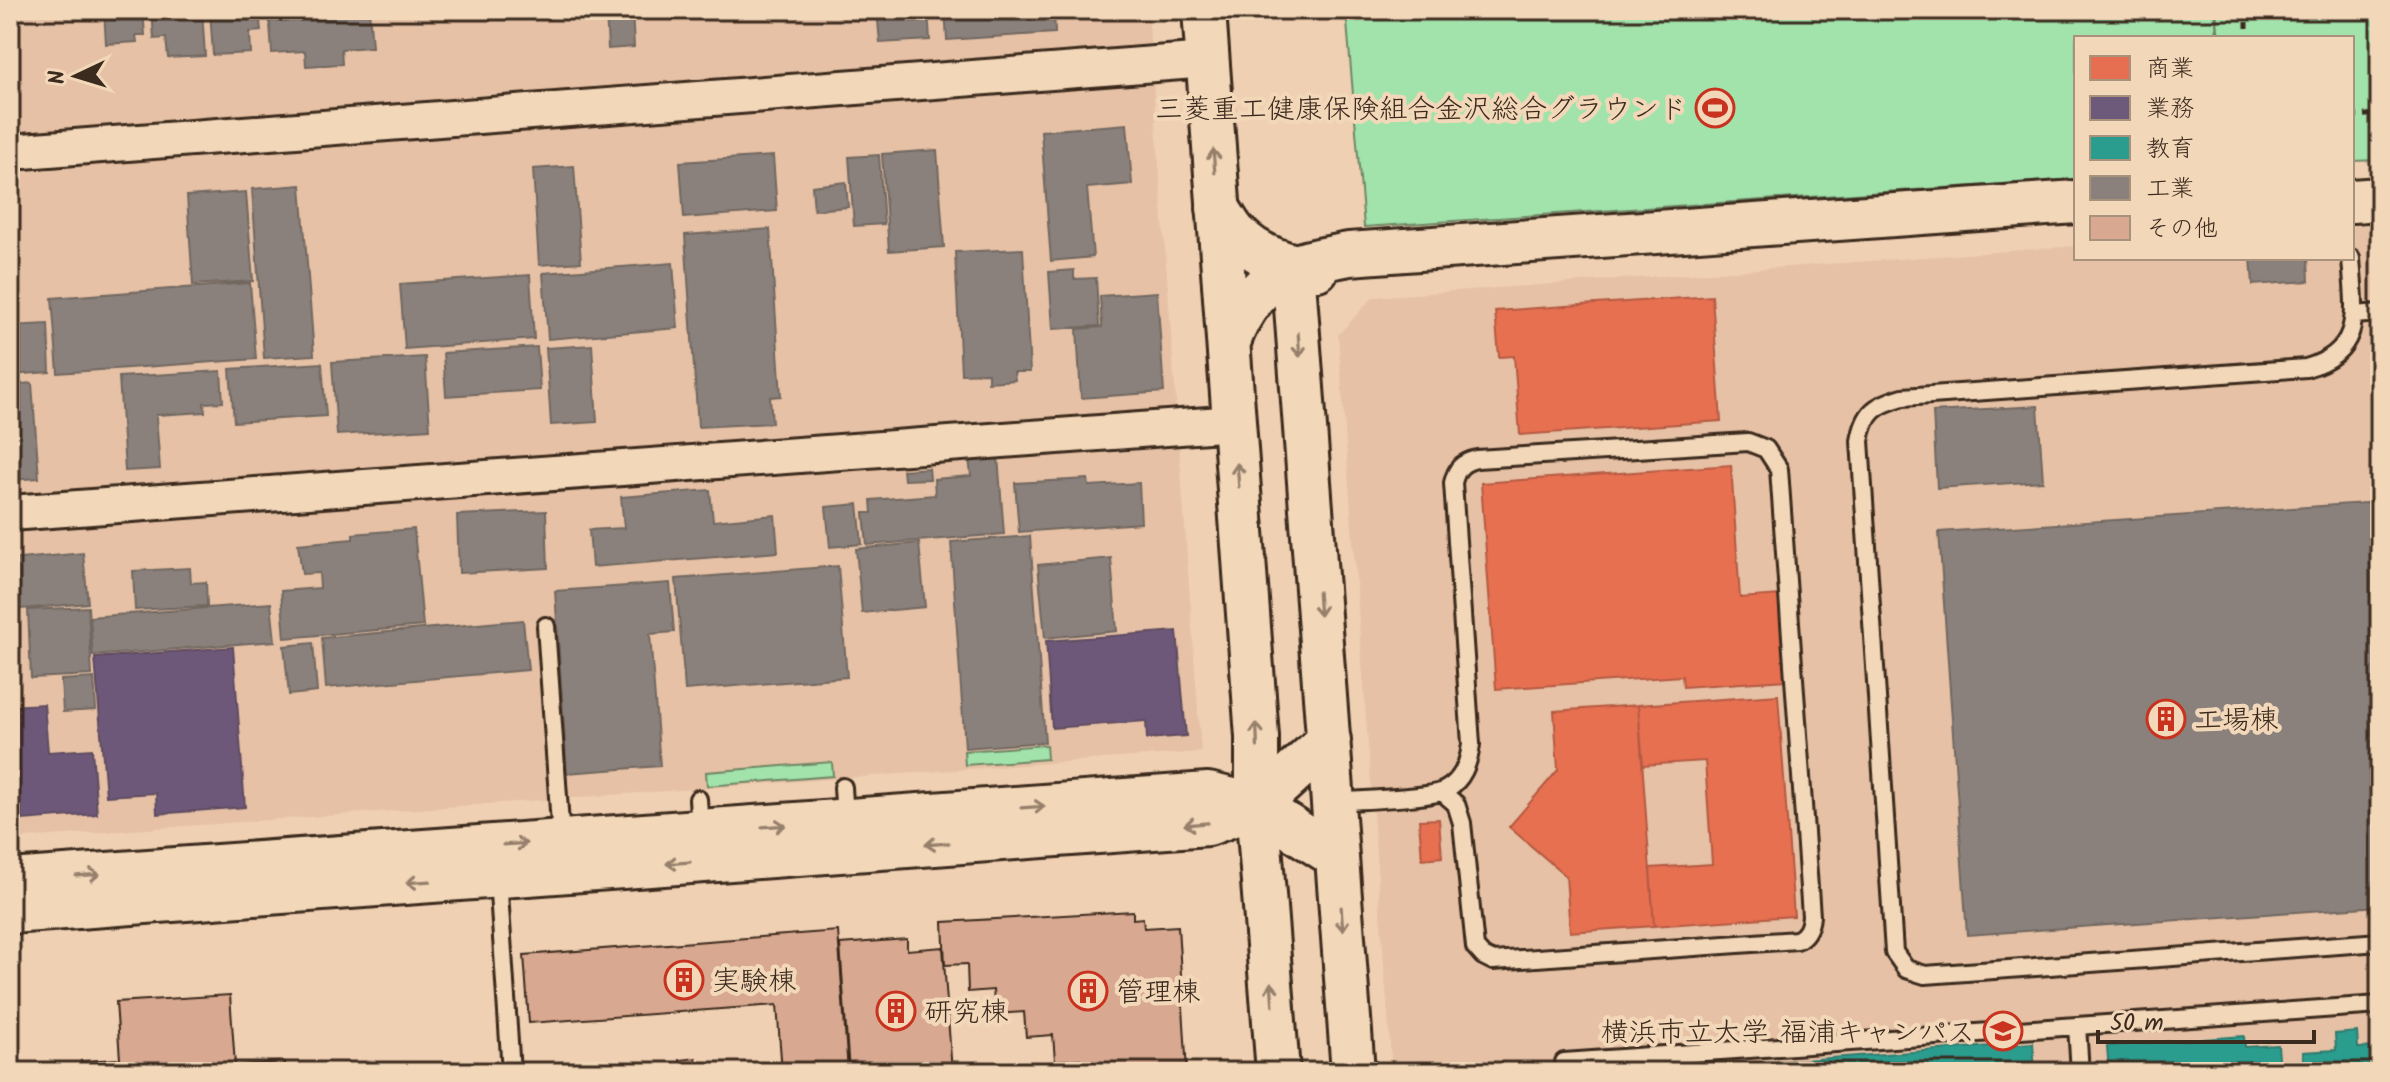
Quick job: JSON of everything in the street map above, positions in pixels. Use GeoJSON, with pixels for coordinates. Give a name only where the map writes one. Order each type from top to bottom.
{"type":"FeatureCollection","features":[{"type":"Feature","properties":{"kind":"street"},"geometry":{"type":"LineString","coordinates":[[1204,10],[1257,737],[1257,806],[1278,1072]]}},
{"type":"Feature","properties":{"kind":"street"},"geometry":{"type":"LineString","coordinates":[[10,152],[1207,60]]}},
{"type":"Feature","properties":{"kind":"street"},"geometry":{"type":"LineString","coordinates":[[2354,183],[2380,181]]}},
{"type":"Feature","properties":{"kind":"street"},"geometry":{"type":"LineString","coordinates":[[2354,201],[2380,199]]}},
{"type":"Feature","properties":{"kind":"street"},"geometry":{"type":"LineString","coordinates":[[1229,342],[1246,303],[1293,267],[1349,254],[2074,202]]}},
{"type":"Feature","properties":{"kind":"street"},"geometry":{"type":"LineString","coordinates":[[1218,208],[1236,234],[1255,249],[1293,267],[1350,272],[2074,221]]}},
{"type":"Feature","properties":{"kind":"street"},"geometry":{"type":"LineString","coordinates":[[1293,267],[1353,1072]]}},
{"type":"Feature","properties":{"kind":"street"},"geometry":{"type":"LineString","coordinates":[[10,513],[1235,423]]}},
{"type":"Feature","properties":{"kind":"street"},"geometry":{"type":"LineString","coordinates":[[10,912],[1208,824],[1257,806],[1329,740]]}},
{"type":"Feature","properties":{"kind":"street"},"geometry":{"type":"LineString","coordinates":[[10,881],[561,841],[699,815],[844,804],[1208,794],[1257,806],[1337,857]]}},
{"type":"Feature","properties":{"kind":"lane"},"geometry":{"type":"LineString","coordinates":[[2351,260],[2354,315],[2350,334],[2341,351],[2325,363],[2306,368],[1903,397],[1873,410],[1863,424],[1860,441],[1894,952],[1906,969],[1925,975],[2380,942]]}},
{"type":"Feature","properties":{"kind":"lane"},"geometry":{"type":"LineString","coordinates":[[2354,315],[2380,313]]}},
{"type":"Feature","properties":{"kind":"lane"},"geometry":{"type":"LineString","coordinates":[[1334,802],[1442,792],[1463,773],[1469,761],[1471,744],[1453,483],[1461,465],[1477,459],[1748,442],[1766,449],[1779,469],[1781,485],[1811,916],[1808,931],[1803,937],[1493,961],[1475,947],[1462,823],[1456,804],[1442,792]]}},
{"type":"Feature","properties":{"kind":"lane"},"geometry":{"type":"LineString","coordinates":[[546,626],[561,841]]}},
{"type":"Feature","properties":{"kind":"lane"},"geometry":{"type":"LineString","coordinates":[[498,876],[511,1072]]}},
{"type":"Feature","properties":{"kind":"lane"},"geometry":{"type":"LineString","coordinates":[[1564,1072],[1564,1062],[2380,1005]]}},
{"type":"Feature","properties":{"kind":"lane"},"geometry":{"type":"LineString","coordinates":[[2077,1026],[2080,1072]]}},
{"type":"Feature","properties":{"kind":"path"},"geometry":{"type":"LineString","coordinates":[[2247,10],[2247,36]]}},
{"type":"Feature","properties":{"kind":"path"},"geometry":{"type":"LineString","coordinates":[[2354,116],[2380,114]]}},
{"type":"Feature","properties":{"kind":"shaded area"},"geometry":{"type":"Polygon","coordinates":[[[10,10],[1148,10],[1201,752],[10,839],[10,10]]]}},
{"type":"Feature","properties":{"kind":"shaded area"},"geometry":{"type":"Polygon","coordinates":[[[2380,224],[2380,1072],[1392,1072],[1338,335],[1373,297],[2074,246],[2074,260],[2354,260],[2354,226],[2380,224]]]}},
{"type":"Feature","properties":{"kind":"green space","name":"三菱重工健康保険組合金沢総合グラウンド"},"geometry":{"type":"Polygon","coordinates":[[[1346,10],[2215,10],[2217,36],[2074,36],[2074,179],[1364,227],[1346,10]]]}},
{"type":"Feature","properties":{"kind":"green space"},"geometry":{"type":"Polygon","coordinates":[[[2216,10],[2380,10],[2380,160],[2354,161],[2354,36],[2219,36],[2216,10]]]}},
{"type":"Feature","properties":{"kind":"green space"},"geometry":{"type":"Polygon","coordinates":[[[1046,745],[1047,759],[965,765],[964,751],[1046,745]]]}},
{"type":"Feature","properties":{"kind":"green space"},"geometry":{"type":"Polygon","coordinates":[[[832,762],[833,776],[707,786],[706,772],[832,762]]]}},
{"type":"Feature","properties":{"kind":"building: 商業"},"geometry":{"type":"Polygon","coordinates":[[[1712,296],[1721,421],[1520,435],[1514,356],[1499,357],[1495,311],[1712,296]]]}},
{"type":"Feature","properties":{"kind":"building: 商業"},"geometry":{"type":"Polygon","coordinates":[[[1731,465],[1740,598],[1780,595],[1786,680],[1683,687],[1682,676],[1496,689],[1481,483],[1731,465]]]}},
{"type":"Feature","properties":{"kind":"building: 商業"},"geometry":{"type":"Polygon","coordinates":[[[1778,695],[1794,916],[1654,926],[1650,868],[1712,864],[1705,761],[1643,765],[1638,705],[1778,695]]]}},
{"type":"Feature","properties":{"kind":"building: 商業"},"geometry":{"type":"Polygon","coordinates":[[[1638,705],[1654,926],[1570,932],[1566,876],[1509,827],[1558,770],[1554,711],[1638,705]]]}},
{"type":"Feature","properties":{"kind":"building: 商業"},"geometry":{"type":"Polygon","coordinates":[[[1439,819],[1442,857],[1422,859],[1419,820],[1439,819]]]}},
{"type":"Feature","properties":{"kind":"building: 業務"},"geometry":{"type":"Polygon","coordinates":[[[1177,631],[1186,736],[1147,739],[1146,721],[1052,728],[1046,641],[1177,631]]]}},
{"type":"Feature","properties":{"kind":"building: 業務"},"geometry":{"type":"Polygon","coordinates":[[[233,647],[245,807],[157,814],[156,793],[106,796],[95,658],[233,647]]]}},
{"type":"Feature","properties":{"kind":"building: 業務"},"geometry":{"type":"Polygon","coordinates":[[[44,704],[48,752],[92,749],[97,814],[10,821],[10,706],[44,704]]]}},
{"type":"Feature","properties":{"kind":"building: 教育"},"geometry":{"type":"Polygon","coordinates":[[[2357,1032],[2358,1048],[2380,1047],[2380,1072],[2305,1072],[2303,1052],[2336,1050],[2335,1034],[2357,1032]]]}},
{"type":"Feature","properties":{"kind":"building: 教育"},"geometry":{"type":"Polygon","coordinates":[[[2244,1036],[2245,1047],[2278,1045],[2280,1072],[2109,1072],[2107,1046],[2244,1036]]]}},
{"type":"Feature","properties":{"kind":"building: 教育"},"geometry":{"type":"Polygon","coordinates":[[[2033,1043],[2035,1072],[1639,1072],[2033,1043]]]}},
{"type":"Feature","properties":{"kind":"building: 工業"},"geometry":{"type":"Polygon","coordinates":[[[104,10],[143,10],[145,35],[136,35],[137,42],[106,44],[104,10]]]}},
{"type":"Feature","properties":{"kind":"building: 工業"},"geometry":{"type":"Polygon","coordinates":[[[152,10],[202,10],[205,56],[168,58],[166,38],[154,39],[152,10]]]}},
{"type":"Feature","properties":{"kind":"building: 工業"},"geometry":{"type":"Polygon","coordinates":[[[210,10],[259,10],[261,31],[250,32],[251,53],[213,55],[210,10]]]}},
{"type":"Feature","properties":{"kind":"building: 工業"},"geometry":{"type":"Polygon","coordinates":[[[269,10],[369,10],[372,47],[341,49],[342,64],[306,66],[305,51],[272,53],[269,10]]]}},
{"type":"Feature","properties":{"kind":"building: 工業"},"geometry":{"type":"Polygon","coordinates":[[[632,10],[634,47],[608,49],[606,12],[632,10]]]}},
{"type":"Feature","properties":{"kind":"building: 工業"},"geometry":{"type":"Polygon","coordinates":[[[877,10],[928,10],[930,40],[880,43],[877,10]]]}},
{"type":"Feature","properties":{"kind":"building: 工業"},"geometry":{"type":"Polygon","coordinates":[[[945,10],[1054,10],[1055,33],[947,40],[945,10]]]}},
{"type":"Feature","properties":{"kind":"building: 工業"},"geometry":{"type":"Polygon","coordinates":[[[1127,124],[1132,184],[1087,188],[1093,257],[1051,261],[1041,131],[1127,124]]]}},
{"type":"Feature","properties":{"kind":"building: 工業"},"geometry":{"type":"Polygon","coordinates":[[[937,150],[944,247],[889,251],[882,154],[937,150]]]}},
{"type":"Feature","properties":{"kind":"building: 工業"},"geometry":{"type":"Polygon","coordinates":[[[879,155],[884,224],[854,226],[849,157],[879,155]]]}},
{"type":"Feature","properties":{"kind":"building: 工業"},"geometry":{"type":"Polygon","coordinates":[[[773,156],[777,211],[684,218],[680,162],[773,156]]]}},
{"type":"Feature","properties":{"kind":"building: 工業"},"geometry":{"type":"Polygon","coordinates":[[[574,166],[581,262],[539,265],[533,169],[574,166]]]}},
{"type":"Feature","properties":{"kind":"building: 工業"},"geometry":{"type":"Polygon","coordinates":[[[846,182],[848,207],[814,210],[812,186],[846,182]]]}},
{"type":"Feature","properties":{"kind":"building: 工業"},"geometry":{"type":"Polygon","coordinates":[[[301,185],[314,355],[264,358],[252,189],[301,185]]]}},
{"type":"Feature","properties":{"kind":"building: 工業"},"geometry":{"type":"Polygon","coordinates":[[[246,192],[253,281],[193,285],[187,196],[246,192]]]}},
{"type":"Feature","properties":{"kind":"building: 工業"},"geometry":{"type":"Polygon","coordinates":[[[770,229],[781,396],[770,397],[772,423],[698,427],[685,235],[770,229]]]}},
{"type":"Feature","properties":{"kind":"building: 工業"},"geometry":{"type":"Polygon","coordinates":[[[1023,249],[1030,372],[1014,372],[1015,380],[988,382],[988,373],[961,374],[955,252],[1023,249]]]}},
{"type":"Feature","properties":{"kind":"building: 工業"},"geometry":{"type":"Polygon","coordinates":[[[2251,260],[2308,260],[2309,281],[2253,285],[2251,260]]]}},
{"type":"Feature","properties":{"kind":"building: 工業"},"geometry":{"type":"Polygon","coordinates":[[[673,263],[678,328],[548,339],[543,273],[673,263]]]}},
{"type":"Feature","properties":{"kind":"building: 工業"},"geometry":{"type":"Polygon","coordinates":[[[1074,270],[1074,279],[1096,278],[1099,326],[1053,329],[1049,272],[1074,270]]]}},
{"type":"Feature","properties":{"kind":"building: 工業"},"geometry":{"type":"Polygon","coordinates":[[[530,275],[534,339],[405,349],[400,284],[530,275]]]}},
{"type":"Feature","properties":{"kind":"building: 工業"},"geometry":{"type":"Polygon","coordinates":[[[250,283],[256,359],[58,373],[52,298],[250,283]]]}},
{"type":"Feature","properties":{"kind":"building: 工業"},"geometry":{"type":"Polygon","coordinates":[[[1157,292],[1164,392],[1081,398],[1077,329],[1102,327],[1100,296],[1157,292]]]}},
{"type":"Feature","properties":{"kind":"building: 工業"},"geometry":{"type":"Polygon","coordinates":[[[48,324],[50,372],[10,375],[10,326],[48,324]]]}},
{"type":"Feature","properties":{"kind":"building: 工業"},"geometry":{"type":"Polygon","coordinates":[[[592,345],[597,422],[551,425],[546,348],[592,345]]]}},
{"type":"Feature","properties":{"kind":"building: 工業"},"geometry":{"type":"Polygon","coordinates":[[[537,347],[540,390],[446,396],[443,353],[537,347]]]}},
{"type":"Feature","properties":{"kind":"building: 工業"},"geometry":{"type":"Polygon","coordinates":[[[425,357],[430,429],[337,435],[332,362],[425,357]]]}},
{"type":"Feature","properties":{"kind":"building: 工業"},"geometry":{"type":"Polygon","coordinates":[[[322,363],[326,416],[234,422],[230,369],[322,363]]]}},
{"type":"Feature","properties":{"kind":"building: 工業"},"geometry":{"type":"Polygon","coordinates":[[[221,371],[223,402],[204,403],[205,412],[156,415],[160,469],[125,471],[119,377],[221,371]]]}},
{"type":"Feature","properties":{"kind":"building: 工業"},"geometry":{"type":"Polygon","coordinates":[[[32,383],[39,478],[10,480],[10,385],[32,383]]]}},
{"type":"Feature","properties":{"kind":"building: 工業"},"geometry":{"type":"Polygon","coordinates":[[[2038,406],[2043,481],[1937,488],[1933,412],[2038,406]]]}},
{"type":"Feature","properties":{"kind":"building: 工業"},"geometry":{"type":"Polygon","coordinates":[[[998,456],[1004,534],[867,545],[864,513],[872,513],[871,500],[935,495],[934,479],[971,476],[969,458],[998,456]]]}},
{"type":"Feature","properties":{"kind":"building: 工業"},"geometry":{"type":"Polygon","coordinates":[[[929,468],[930,479],[904,480],[903,470],[929,468]]]}},
{"type":"Feature","properties":{"kind":"building: 工業"},"geometry":{"type":"Polygon","coordinates":[[[1088,479],[1089,486],[1139,483],[1141,523],[1019,532],[1015,483],[1088,479]]]}},
{"type":"Feature","properties":{"kind":"building: 工業"},"geometry":{"type":"Polygon","coordinates":[[[710,490],[713,521],[775,515],[778,552],[592,567],[589,530],[624,528],[621,497],[710,490]]]}},
{"type":"Feature","properties":{"kind":"building: 工業","name":"工場棟"},"geometry":{"type":"Polygon","coordinates":[[[2380,502],[2380,906],[1967,935],[1939,532],[2380,502]]]}},
{"type":"Feature","properties":{"kind":"building: 工業"},"geometry":{"type":"Polygon","coordinates":[[[858,504],[862,544],[830,547],[826,507],[858,504]]]}},
{"type":"Feature","properties":{"kind":"building: 工業"},"geometry":{"type":"Polygon","coordinates":[[[546,511],[548,568],[459,573],[457,515],[546,511]]]}},
{"type":"Feature","properties":{"kind":"building: 工業"},"geometry":{"type":"Polygon","coordinates":[[[414,529],[423,626],[285,638],[281,591],[320,588],[319,573],[302,574],[298,544],[353,539],[353,534],[414,529]]]}},
{"type":"Feature","properties":{"kind":"building: 工業"},"geometry":{"type":"Polygon","coordinates":[[[1030,536],[1045,742],[965,748],[951,542],[1030,536]]]}},
{"type":"Feature","properties":{"kind":"building: 工業"},"geometry":{"type":"Polygon","coordinates":[[[919,543],[925,607],[862,613],[856,549],[919,543]]]}},
{"type":"Feature","properties":{"kind":"building: 工業"},"geometry":{"type":"Polygon","coordinates":[[[83,553],[88,603],[10,610],[10,560],[83,553]]]}},
{"type":"Feature","properties":{"kind":"building: 工業"},"geometry":{"type":"Polygon","coordinates":[[[1111,558],[1117,631],[1045,638],[1038,565],[1111,558]]]}},
{"type":"Feature","properties":{"kind":"building: 工業"},"geometry":{"type":"Polygon","coordinates":[[[838,566],[847,677],[685,690],[676,579],[838,566]]]}},
{"type":"Feature","properties":{"kind":"building: 工業"},"geometry":{"type":"Polygon","coordinates":[[[190,568],[191,583],[206,582],[207,606],[135,610],[133,571],[190,568]]]}},
{"type":"Feature","properties":{"kind":"building: 工業"},"geometry":{"type":"Polygon","coordinates":[[[670,583],[674,632],[650,634],[660,766],[567,773],[555,591],[670,583]]]}},
{"type":"Feature","properties":{"kind":"building: 工業"},"geometry":{"type":"Polygon","coordinates":[[[271,603],[275,641],[93,656],[90,617],[271,603]]]}},
{"type":"Feature","properties":{"kind":"building: 工業"},"geometry":{"type":"Polygon","coordinates":[[[88,607],[92,675],[31,678],[28,610],[88,607]]]}},
{"type":"Feature","properties":{"kind":"building: 工業"},"geometry":{"type":"Polygon","coordinates":[[[523,620],[528,670],[326,688],[322,638],[523,620]]]}},
{"type":"Feature","properties":{"kind":"building: 工業"},"geometry":{"type":"Polygon","coordinates":[[[313,643],[317,692],[289,695],[284,646],[313,643]]]}},
{"type":"Feature","properties":{"kind":"building: 工業"},"geometry":{"type":"Polygon","coordinates":[[[94,678],[96,710],[63,712],[61,680],[94,678]]]}},
{"type":"Feature","properties":{"kind":"building: その他","name":"管理棟"},"geometry":{"type":"Polygon","coordinates":[[[1133,911],[1133,919],[1143,918],[1144,928],[1178,926],[1187,1072],[1081,1072],[1080,1059],[1055,1061],[1053,1035],[1026,1037],[1024,1012],[995,1014],[993,990],[968,992],[967,964],[945,965],[943,922],[1133,911]]]}},
{"type":"Feature","properties":{"kind":"building: その他","name":"実験棟"},"geometry":{"type":"Polygon","coordinates":[[[838,931],[848,1072],[782,1072],[777,1005],[529,1023],[524,955],[838,931]]]}},
{"type":"Feature","properties":{"kind":"building: その他","name":"研究棟"},"geometry":{"type":"Polygon","coordinates":[[[907,939],[907,950],[943,947],[952,1072],[849,1072],[840,944],[907,939]]]}},
{"type":"Feature","properties":{"kind":"building: その他"},"geometry":{"type":"Polygon","coordinates":[[[230,995],[235,1065],[285,1062],[285,1072],[82,1072],[81,1061],[120,1059],[116,1002],[230,995]]]}},
{"type":"Feature","properties":{"kind":"building: その他"},"geometry":{"type":"Polygon","coordinates":[[[696,1058],[697,1072],[681,1072],[680,1060],[696,1058]]]}},
{"type":"Feature","properties":{"kind":"building: その他"},"geometry":{"type":"Polygon","coordinates":[[[565,1064],[565,1072],[528,1072],[527,1067],[565,1064]]]}},
{"type":"Feature","properties":{"kind":"place","name":"三菱重工健康保険組合金沢総合グラウンド"},"geometry":{"type":"Point","coordinates":[1715,108]}},
{"type":"Feature","properties":{"kind":"place","name":"工場棟"},"geometry":{"type":"Point","coordinates":[2166,719]}},
{"type":"Feature","properties":{"kind":"place","name":"実験棟"},"geometry":{"type":"Point","coordinates":[684,980]}},
{"type":"Feature","properties":{"kind":"place","name":"管理棟"},"geometry":{"type":"Point","coordinates":[1088,991]}},
{"type":"Feature","properties":{"kind":"place","name":"研究棟"},"geometry":{"type":"Point","coordinates":[896,1011]}},
{"type":"Feature","properties":{"kind":"place","name":"横浜市立大学 福浦キャンパス"},"geometry":{"type":"Point","coordinates":[2003,1031]}}]}
